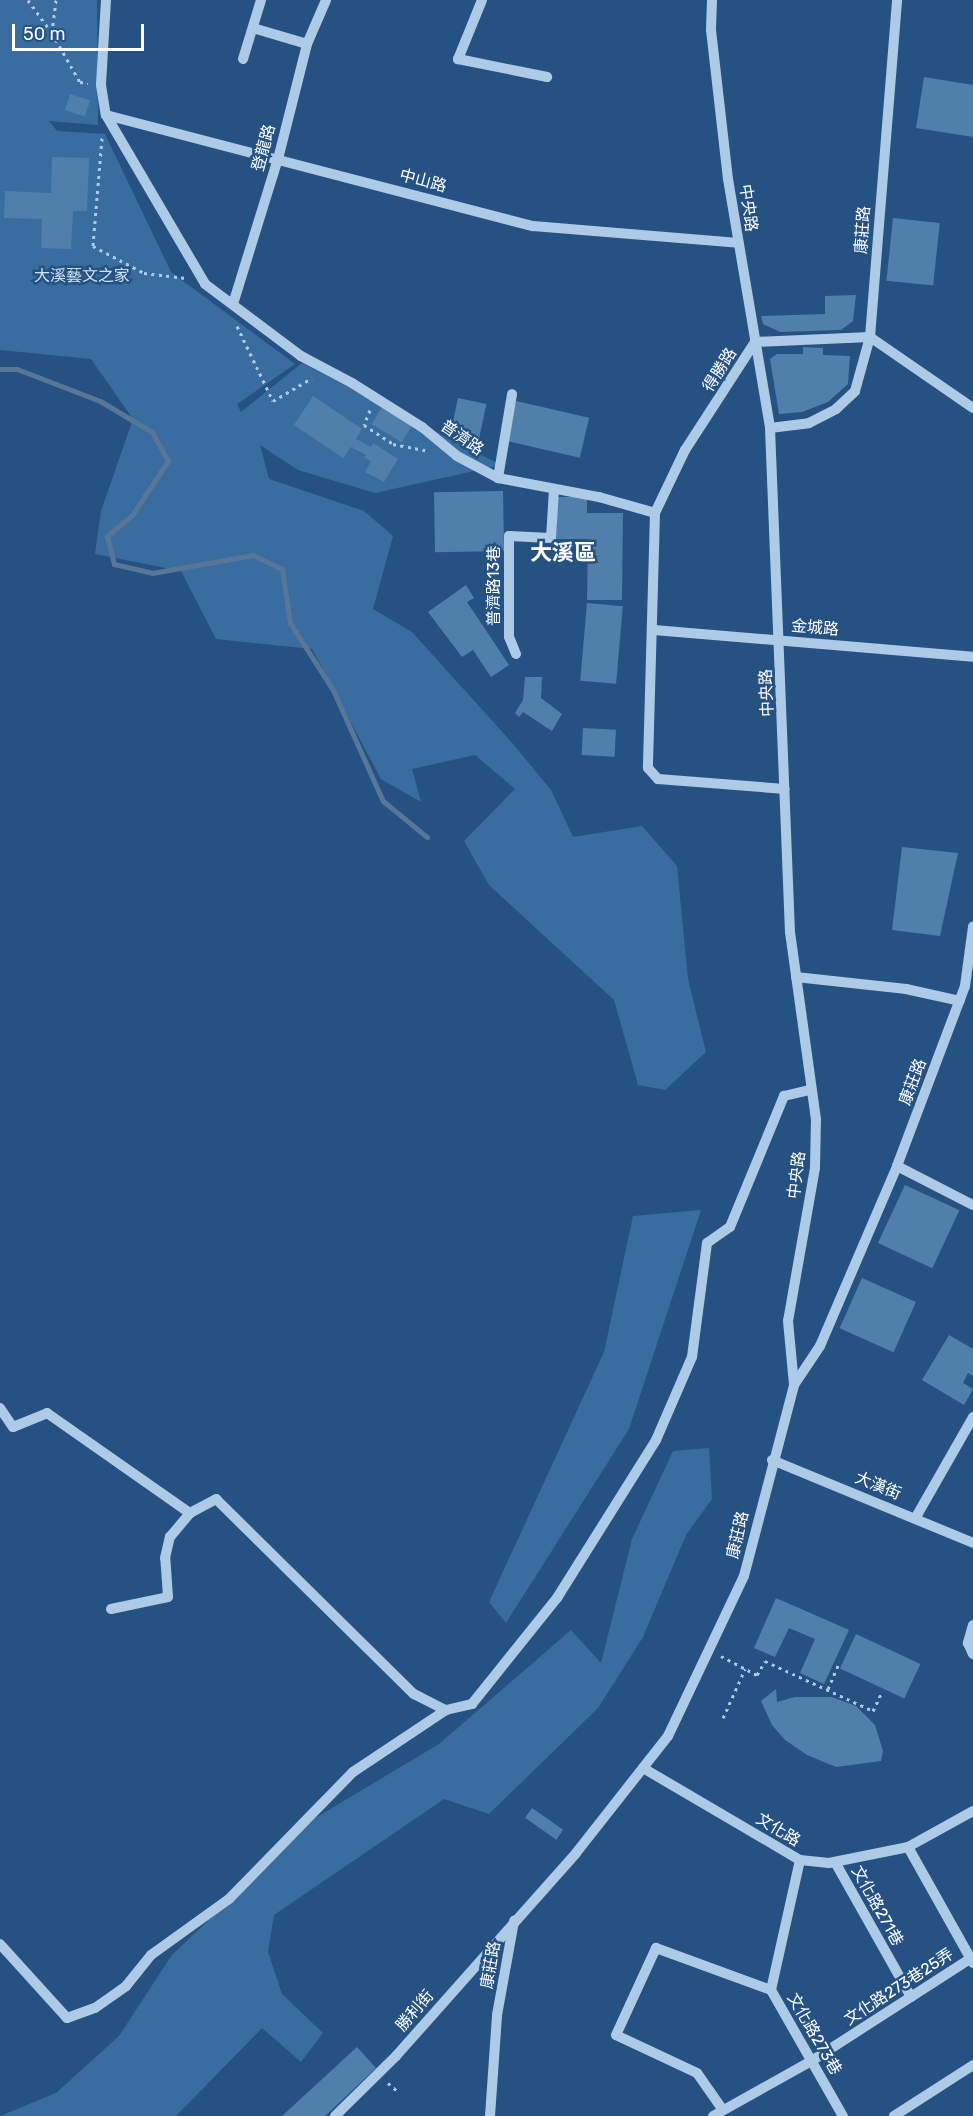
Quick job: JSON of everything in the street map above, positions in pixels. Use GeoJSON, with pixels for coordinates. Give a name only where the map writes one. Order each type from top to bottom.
{"type":"FeatureCollection","features":[{"type":"Feature","properties":{"kind":"street","name":"普濟路"},"geometry":{"type":"LineString","coordinates":[[106,0],[101,85],[106,115],[205,284],[301,356],[352,383],[422,427],[457,456],[498,478],[655,513]]}},
{"type":"Feature","properties":{"kind":"street"},"geometry":{"type":"LineString","coordinates":[[243,59],[261,0]]}},
{"type":"Feature","properties":{"kind":"street","name":"登龍路"},"geometry":{"type":"LineString","coordinates":[[233,304],[278,159],[307,44],[326,0]]}},
{"type":"Feature","properties":{"kind":"street"},"geometry":{"type":"LineString","coordinates":[[482,0],[458,59],[547,77]]}},
{"type":"Feature","properties":{"kind":"street","name":"中央路"},"geometry":{"type":"LineString","coordinates":[[712,0],[713,42],[738,243],[770,428],[785,789],[796,977],[816,1119],[815,1168],[788,1321],[794,1385]]}},
{"type":"Feature","properties":{"kind":"street","name":"康莊路"},"geometry":{"type":"LineString","coordinates":[[770,428],[809,423],[836,409],[855,391],[870,337],[897,0]]}},
{"type":"Feature","properties":{"kind":"street"},"geometry":{"type":"LineString","coordinates":[[253,28],[307,44]]}},
{"type":"Feature","properties":{"kind":"street","name":"中山路"},"geometry":{"type":"LineString","coordinates":[[106,115],[533,226],[738,243]]}},
{"type":"Feature","properties":{"kind":"street"},"geometry":{"type":"LineString","coordinates":[[870,337],[973,408]]}},
{"type":"Feature","properties":{"kind":"street","name":"得勝路"},"geometry":{"type":"LineString","coordinates":[[655,513],[684,450],[755,342],[870,337]]}},
{"type":"Feature","properties":{"kind":"street"},"geometry":{"type":"LineString","coordinates":[[498,478],[512,394]]}},
{"type":"Feature","properties":{"kind":"street","name":"普濟路13巷"},"geometry":{"type":"LineString","coordinates":[[516,654],[509,637],[508,536],[551,538],[555,489]]}},
{"type":"Feature","properties":{"kind":"street"},"geometry":{"type":"LineString","coordinates":[[655,513],[654,630],[648,768],[658,779],[785,789]]}},
{"type":"Feature","properties":{"kind":"street","name":"金城路"},"geometry":{"type":"LineString","coordinates":[[654,630],[973,657]]}},
{"type":"Feature","properties":{"kind":"street","name":"康莊路"},"geometry":{"type":"LineString","coordinates":[[490,2116],[497,2014],[514,1920],[576,1853],[668,1736],[744,1576],[772,1460],[794,1385],[820,1346],[897,1166],[960,1001],[973,927]]}},
{"type":"Feature","properties":{"kind":"street"},"geometry":{"type":"LineString","coordinates":[[796,977],[895,987],[960,1001]]}},
{"type":"Feature","properties":{"kind":"street"},"geometry":{"type":"LineString","coordinates":[[0,1944],[4,1956],[67,2018],[94,2008],[126,1986],[151,1955],[229,1899],[353,1772],[446,1710],[472,1704],[557,1598],[656,1440],[692,1357],[707,1243],[730,1227],[784,1096],[812,1090]]}},
{"type":"Feature","properties":{"kind":"street"},"geometry":{"type":"LineString","coordinates":[[897,1166],[973,1205]]}},
{"type":"Feature","properties":{"kind":"street"},"geometry":{"type":"LineString","coordinates":[[0,1408],[13,1427],[47,1413],[190,1513]]}},
{"type":"Feature","properties":{"kind":"street"},"geometry":{"type":"LineString","coordinates":[[916,1517],[973,1417]]}},
{"type":"Feature","properties":{"kind":"street","name":"大漢街"},"geometry":{"type":"LineString","coordinates":[[772,1460],[973,1542]]}},
{"type":"Feature","properties":{"kind":"street"},"geometry":{"type":"LineString","coordinates":[[111,1609],[168,1597],[165,1558],[170,1537],[190,1513],[216,1499],[414,1694],[446,1710]]}},
{"type":"Feature","properties":{"kind":"street"},"geometry":{"type":"LineString","coordinates":[[973,1625],[968,1643],[973,1654]]}},
{"type":"Feature","properties":{"kind":"street","name":"文化路"},"geometry":{"type":"LineString","coordinates":[[643,1768],[800,1860],[835,1862],[908,1847],[973,1811]]}},
{"type":"Feature","properties":{"kind":"street"},"geometry":{"type":"LineString","coordinates":[[908,1847],[972,1961]]}},
{"type":"Feature","properties":{"kind":"street","name":"文化路273巷"},"geometry":{"type":"LineString","coordinates":[[800,1860],[771,1990],[843,2116]]}},
{"type":"Feature","properties":{"kind":"street","name":"文化路271巷"},"geometry":{"type":"LineString","coordinates":[[835,1862],[911,1997]]}},
{"type":"Feature","properties":{"kind":"street","name":"勝利街"},"geometry":{"type":"LineString","coordinates":[[335,2116],[396,2056],[514,1920]]}},
{"type":"Feature","properties":{"kind":"street"},"geometry":{"type":"LineString","coordinates":[[723,2110],[697,2073],[616,2035],[656,1948],[771,1990]]}},
{"type":"Feature","properties":{"kind":"street","name":"文化路273巷25弄"},"geometry":{"type":"LineString","coordinates":[[712,2116],[813,2060],[972,1961]]}},
{"type":"Feature","properties":{"kind":"street"},"geometry":{"type":"LineString","coordinates":[[894,2116],[973,2065]]}},
{"type":"Feature","properties":{"kind":"path"},"geometry":{"type":"LineString","coordinates":[[28,0],[52,33],[80,82],[101,85]]}},
{"type":"Feature","properties":{"kind":"path"},"geometry":{"type":"LineString","coordinates":[[52,33],[56,0]]}},
{"type":"Feature","properties":{"kind":"path"},"geometry":{"type":"LineString","coordinates":[[709,1650],[757,1675],[765,1661],[873,1712],[881,1694]]}},
{"type":"Feature","properties":{"kind":"path"},"geometry":{"type":"LineString","coordinates":[[828,1689],[840,1661]]}},
{"type":"Feature","properties":{"kind":"path"},"geometry":{"type":"LineString","coordinates":[[723,1718],[745,1669]]}},
{"type":"Feature","properties":{"kind":"green space","name":"大溪藝文之家"},"geometry":{"type":"Polygon","coordinates":[[[0,0],[97,0],[98,125],[49,121],[57,131],[105,134],[171,272],[295,364],[237,404],[241,412],[302,363],[501,465],[375,493],[298,470],[260,445],[269,479],[364,511],[393,536],[373,609],[412,632],[514,745],[551,790],[573,837],[642,826],[677,866],[688,979],[706,1052],[665,1090],[638,1085],[614,1000],[489,885],[464,841],[515,789],[475,755],[412,769],[421,802],[381,779],[312,649],[216,639],[181,571],[95,554],[101,511],[133,419],[91,359],[0,350],[0,0]]]}},
{"type":"Feature","properties":{"kind":"green space"},"geometry":{"type":"Polygon","coordinates":[[[701,1210],[629,1429],[506,1623],[489,1602],[604,1352],[633,1216],[701,1210]]]}},
{"type":"Feature","properties":{"kind":"green space"},"geometry":{"type":"Polygon","coordinates":[[[709,1448],[712,1499],[686,1535],[643,1637],[598,1708],[489,1814],[444,1799],[274,1915],[268,1952],[282,1994],[323,2033],[301,2062],[262,2028],[176,2116],[0,2116],[56,2093],[119,2036],[172,1955],[317,1817],[439,1744],[571,1630],[601,1663],[632,1539],[673,1451],[709,1448]]]}},
{"type":"Feature","properties":{"kind":"building"},"geometry":{"type":"Polygon","coordinates":[[[924,77],[973,85],[973,137],[916,128],[924,77]]]}},
{"type":"Feature","properties":{"kind":"building"},"geometry":{"type":"Polygon","coordinates":[[[70,94],[90,100],[85,116],[65,110],[70,94]]]}},
{"type":"Feature","properties":{"kind":"building"},"geometry":{"type":"Polygon","coordinates":[[[52,157],[89,158],[87,211],[73,211],[71,249],[41,248],[42,219],[4,218],[5,191],[51,193],[52,157]]]}},
{"type":"Feature","properties":{"kind":"building"},"geometry":{"type":"Polygon","coordinates":[[[893,218],[940,223],[933,286],[886,281],[893,218]]]}},
{"type":"Feature","properties":{"kind":"building"},"geometry":{"type":"Polygon","coordinates":[[[856,295],[853,321],[841,330],[780,332],[763,324],[761,316],[825,314],[825,296],[856,295]]]}},
{"type":"Feature","properties":{"kind":"building"},"geometry":{"type":"Polygon","coordinates":[[[803,347],[823,348],[823,355],[850,356],[848,384],[828,402],[802,412],[779,414],[770,359],[777,354],[803,354],[803,347]]]}},
{"type":"Feature","properties":{"kind":"building"},"geometry":{"type":"Polygon","coordinates":[[[313,396],[362,429],[356,439],[371,447],[373,443],[398,459],[384,482],[365,472],[371,461],[364,457],[366,455],[351,447],[343,458],[294,425],[313,396]]]}},
{"type":"Feature","properties":{"kind":"building"},"geometry":{"type":"Polygon","coordinates":[[[458,398],[486,404],[479,439],[451,433],[458,398]]]}},
{"type":"Feature","properties":{"kind":"building"},"geometry":{"type":"Polygon","coordinates":[[[516,401],[589,418],[580,458],[507,441],[516,401]]]}},
{"type":"Feature","properties":{"kind":"building"},"geometry":{"type":"Polygon","coordinates":[[[382,407],[412,425],[402,442],[372,424],[382,407]]]}},
{"type":"Feature","properties":{"kind":"building"},"geometry":{"type":"Polygon","coordinates":[[[503,491],[504,551],[435,552],[434,492],[503,491]]]}},
{"type":"Feature","properties":{"kind":"building"},"geometry":{"type":"Polygon","coordinates":[[[557,497],[587,497],[587,513],[623,513],[622,600],[587,600],[588,539],[556,539],[557,497]]]}},
{"type":"Feature","properties":{"kind":"building"},"geometry":{"type":"Polygon","coordinates":[[[466,585],[474,598],[467,602],[509,665],[491,677],[473,650],[462,657],[428,612],[466,585]]]}},
{"type":"Feature","properties":{"kind":"building"},"geometry":{"type":"Polygon","coordinates":[[[587,603],[623,606],[616,684],[580,681],[587,603]]]}},
{"type":"Feature","properties":{"kind":"building"},"geometry":{"type":"Polygon","coordinates":[[[525,677],[542,677],[541,698],[562,714],[552,731],[523,712],[519,717],[515,713],[523,700],[525,677]]]}},
{"type":"Feature","properties":{"kind":"building"},"geometry":{"type":"Polygon","coordinates":[[[583,728],[616,730],[615,757],[582,755],[583,728]]]}},
{"type":"Feature","properties":{"kind":"building"},"geometry":{"type":"Polygon","coordinates":[[[902,847],[958,853],[940,936],[892,930],[902,847]]]}},
{"type":"Feature","properties":{"kind":"building"},"geometry":{"type":"Polygon","coordinates":[[[905,1185],[959,1210],[932,1268],[878,1243],[905,1185]]]}},
{"type":"Feature","properties":{"kind":"building"},"geometry":{"type":"Polygon","coordinates":[[[862,1278],[916,1302],[894,1352],[840,1328],[862,1278]]]}},
{"type":"Feature","properties":{"kind":"building"},"geometry":{"type":"Polygon","coordinates":[[[949,1335],[973,1349],[973,1376],[968,1373],[963,1383],[973,1389],[964,1405],[922,1380],[949,1335]]]}},
{"type":"Feature","properties":{"kind":"building"},"geometry":{"type":"Polygon","coordinates":[[[776,1598],[849,1630],[824,1684],[800,1673],[815,1639],[789,1628],[775,1657],[754,1648],[776,1598]]]}},
{"type":"Feature","properties":{"kind":"building"},"geometry":{"type":"Polygon","coordinates":[[[856,1634],[920,1664],[904,1698],[840,1668],[856,1634]]]}},
{"type":"Feature","properties":{"kind":"building"},"geometry":{"type":"Polygon","coordinates":[[[776,1689],[777,1702],[795,1697],[832,1697],[856,1706],[875,1725],[883,1751],[881,1761],[836,1767],[807,1755],[785,1740],[772,1725],[761,1701],[776,1689]]]}},
{"type":"Feature","properties":{"kind":"building"},"geometry":{"type":"Polygon","coordinates":[[[532,1808],[563,1830],[556,1840],[525,1818],[532,1808]]]}},
{"type":"Feature","properties":{"kind":"building"},"geometry":{"type":"Polygon","coordinates":[[[357,2047],[376,2068],[325,2116],[282,2116],[357,2047]]]}},
{"type":"Feature","properties":{"kind":"waterway"},"geometry":{"type":"LineString","coordinates":[[0,369],[17,369],[100,401],[152,432],[168,461],[132,515],[107,536],[114,564],[152,573],[253,555],[282,569],[290,623],[333,690],[383,801],[427,837]]}},
{"type":"Feature","properties":{"kind":"district","name":"大溪區"},"geometry":{"type":"Point","coordinates":[563,553]}}]}
